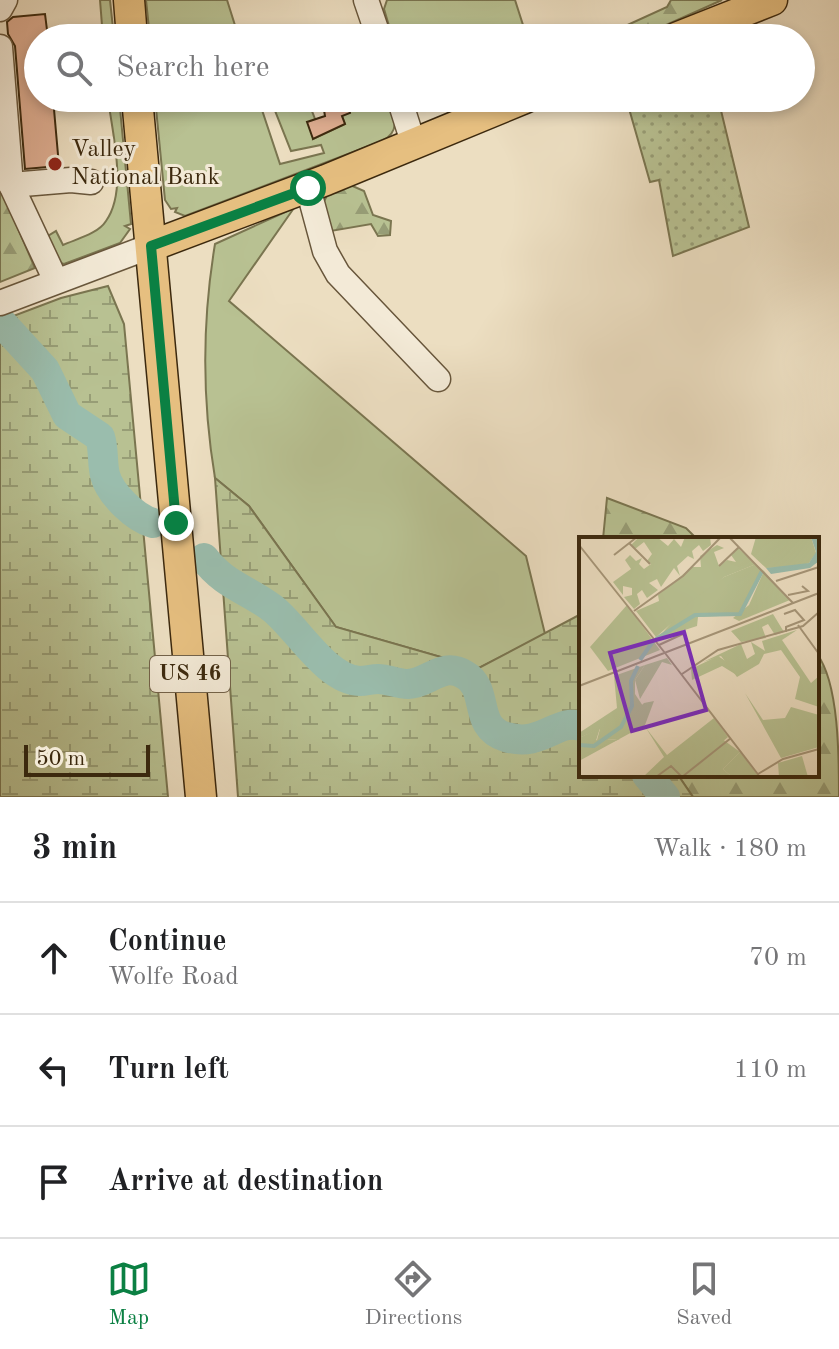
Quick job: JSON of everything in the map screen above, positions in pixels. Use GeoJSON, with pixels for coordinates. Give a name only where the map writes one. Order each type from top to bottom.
{"type":"FeatureCollection","features":[{"type":"Feature","properties":{"kind":"main road"},"geometry":{"type":"LineString","coordinates":[[129,0],[131,24]]}},
{"type":"Feature","properties":{"kind":"main road"},"geometry":{"type":"LineString","coordinates":[[711,24],[772,0]]}},
{"type":"Feature","properties":{"kind":"main road","name":"US 46"},"geometry":{"type":"LineString","coordinates":[[138,112],[201,797]]}},
{"type":"Feature","properties":{"kind":"main road"},"geometry":{"type":"LineString","coordinates":[[151,246],[308,188],[489,112]]}},
{"type":"Feature","properties":{"kind":"street"},"geometry":{"type":"LineString","coordinates":[[0,9],[5,0]]}},
{"type":"Feature","properties":{"kind":"street"},"geometry":{"type":"LineString","coordinates":[[366,0],[374,24]]}},
{"type":"Feature","properties":{"kind":"street"},"geometry":{"type":"LineString","coordinates":[[0,47],[11,185],[56,281]]}},
{"type":"Feature","properties":{"kind":"street"},"geometry":{"type":"LineString","coordinates":[[403,112],[413,142]]}},
{"type":"Feature","properties":{"kind":"street"},"geometry":{"type":"LineString","coordinates":[[11,185],[71,180],[91,182]]}},
{"type":"Feature","properties":{"kind":"street"},"geometry":{"type":"LineString","coordinates":[[308,188],[325,251],[338,274],[438,379]]}},
{"type":"Feature","properties":{"kind":"street"},"geometry":{"type":"LineString","coordinates":[[5,301],[151,246]]}},
{"type":"Feature","properties":{"kind":"green space"},"geometry":{"type":"Polygon","coordinates":[[[100,0],[110,0],[113,24],[102,24],[100,0]]]}},
{"type":"Feature","properties":{"kind":"green space"},"geometry":{"type":"Polygon","coordinates":[[[146,0],[227,0],[235,24],[149,24],[146,0]]]}},
{"type":"Feature","properties":{"kind":"green space"},"geometry":{"type":"Polygon","coordinates":[[[387,0],[515,0],[523,24],[388,24],[384,9],[387,0]]]}},
{"type":"Feature","properties":{"kind":"green space"},"geometry":{"type":"Polygon","coordinates":[[[671,0],[722,0],[668,24],[630,24],[667,7],[671,0]]]}},
{"type":"Feature","properties":{"kind":"green space"},"geometry":{"type":"Polygon","coordinates":[[[110,112],[120,112],[131,224],[125,226],[130,229],[120,243],[64,264],[57,262],[48,236],[56,231],[63,245],[86,236],[106,221],[116,194],[117,161],[110,112]]]}},
{"type":"Feature","properties":{"kind":"green space"},"geometry":{"type":"Polygon","coordinates":[[[156,112],[263,112],[280,164],[324,153],[321,145],[291,151],[276,112],[312,112],[315,119],[313,139],[345,124],[342,116],[348,112],[393,112],[394,127],[382,141],[185,216],[175,212],[177,208],[171,209],[165,200],[156,112]]]}},
{"type":"Feature","properties":{"kind":"green space"},"geometry":{"type":"Polygon","coordinates":[[[630,112],[721,112],[749,227],[673,256],[659,180],[650,182],[630,112]]]}},
{"type":"Feature","properties":{"kind":"green space"},"geometry":{"type":"Polygon","coordinates":[[[0,138],[4,196],[35,268],[0,282],[0,138]]]}},
{"type":"Feature","properties":{"kind":"green space"},"geometry":{"type":"Polygon","coordinates":[[[348,184],[364,191],[373,215],[391,221],[390,235],[378,236],[371,224],[331,231],[321,207],[330,190],[348,184]]]}},
{"type":"Feature","properties":{"kind":"green space"},"geometry":{"type":"Polygon","coordinates":[[[294,208],[229,301],[526,556],[545,634],[479,668],[336,627],[249,506],[215,478],[205,361],[215,244],[294,208]]]}},
{"type":"Feature","properties":{"kind":"green space"},"geometry":{"type":"Polygon","coordinates":[[[108,286],[124,324],[168,797],[0,797],[0,321],[61,298],[108,286]]]}},
{"type":"Feature","properties":{"kind":"green space"},"geometry":{"type":"Polygon","coordinates":[[[215,478],[249,506],[336,627],[479,668],[579,615],[579,777],[679,777],[693,797],[238,797],[215,478]]]}},
{"type":"Feature","properties":{"kind":"green space"},"geometry":{"type":"Polygon","coordinates":[[[607,498],[686,528],[695,537],[603,537],[607,498]]]}},
{"type":"Feature","properties":{"kind":"green space"},"geometry":{"type":"Polygon","coordinates":[[[819,658],[834,701],[839,797],[693,797],[679,777],[819,777],[819,658]]]}},
{"type":"Feature","properties":{"kind":"building"},"geometry":{"type":"Polygon","coordinates":[[[45,14],[46,24],[24,24],[24,112],[54,112],[59,166],[25,169],[15,46],[8,34],[7,22],[13,17],[45,14]]]}},
{"type":"Feature","properties":{"kind":"building"},"geometry":{"type":"Polygon","coordinates":[[[324,112],[350,113],[342,116],[345,124],[313,139],[307,122],[325,116],[324,112]]]}},
{"type":"Feature","properties":{"kind":"waterway"},"geometry":{"type":"LineString","coordinates":[[0,321],[45,370],[67,415],[100,437],[105,475],[118,497],[139,516],[153,523]]}},
{"type":"Feature","properties":{"kind":"waterway"},"geometry":{"type":"LineString","coordinates":[[204,558],[228,581],[272,608],[324,662],[347,678],[360,681],[382,679],[408,684],[443,671],[457,671],[473,681],[489,725],[506,737],[530,739],[564,726],[579,726]]}},
{"type":"Feature","properties":{"kind":"waterway"},"geometry":{"type":"LineString","coordinates":[[649,777],[665,797]]}},
{"type":"Feature","properties":{"kind":"place","name":"Valley National Bank"},"geometry":{"type":"Point","coordinates":[55,164]}},
{"type":"Feature","properties":{"kind":"route"},"geometry":{"type":"LineString","coordinates":[[176,523],[151,246],[204,229],[308,188]]}}]}
